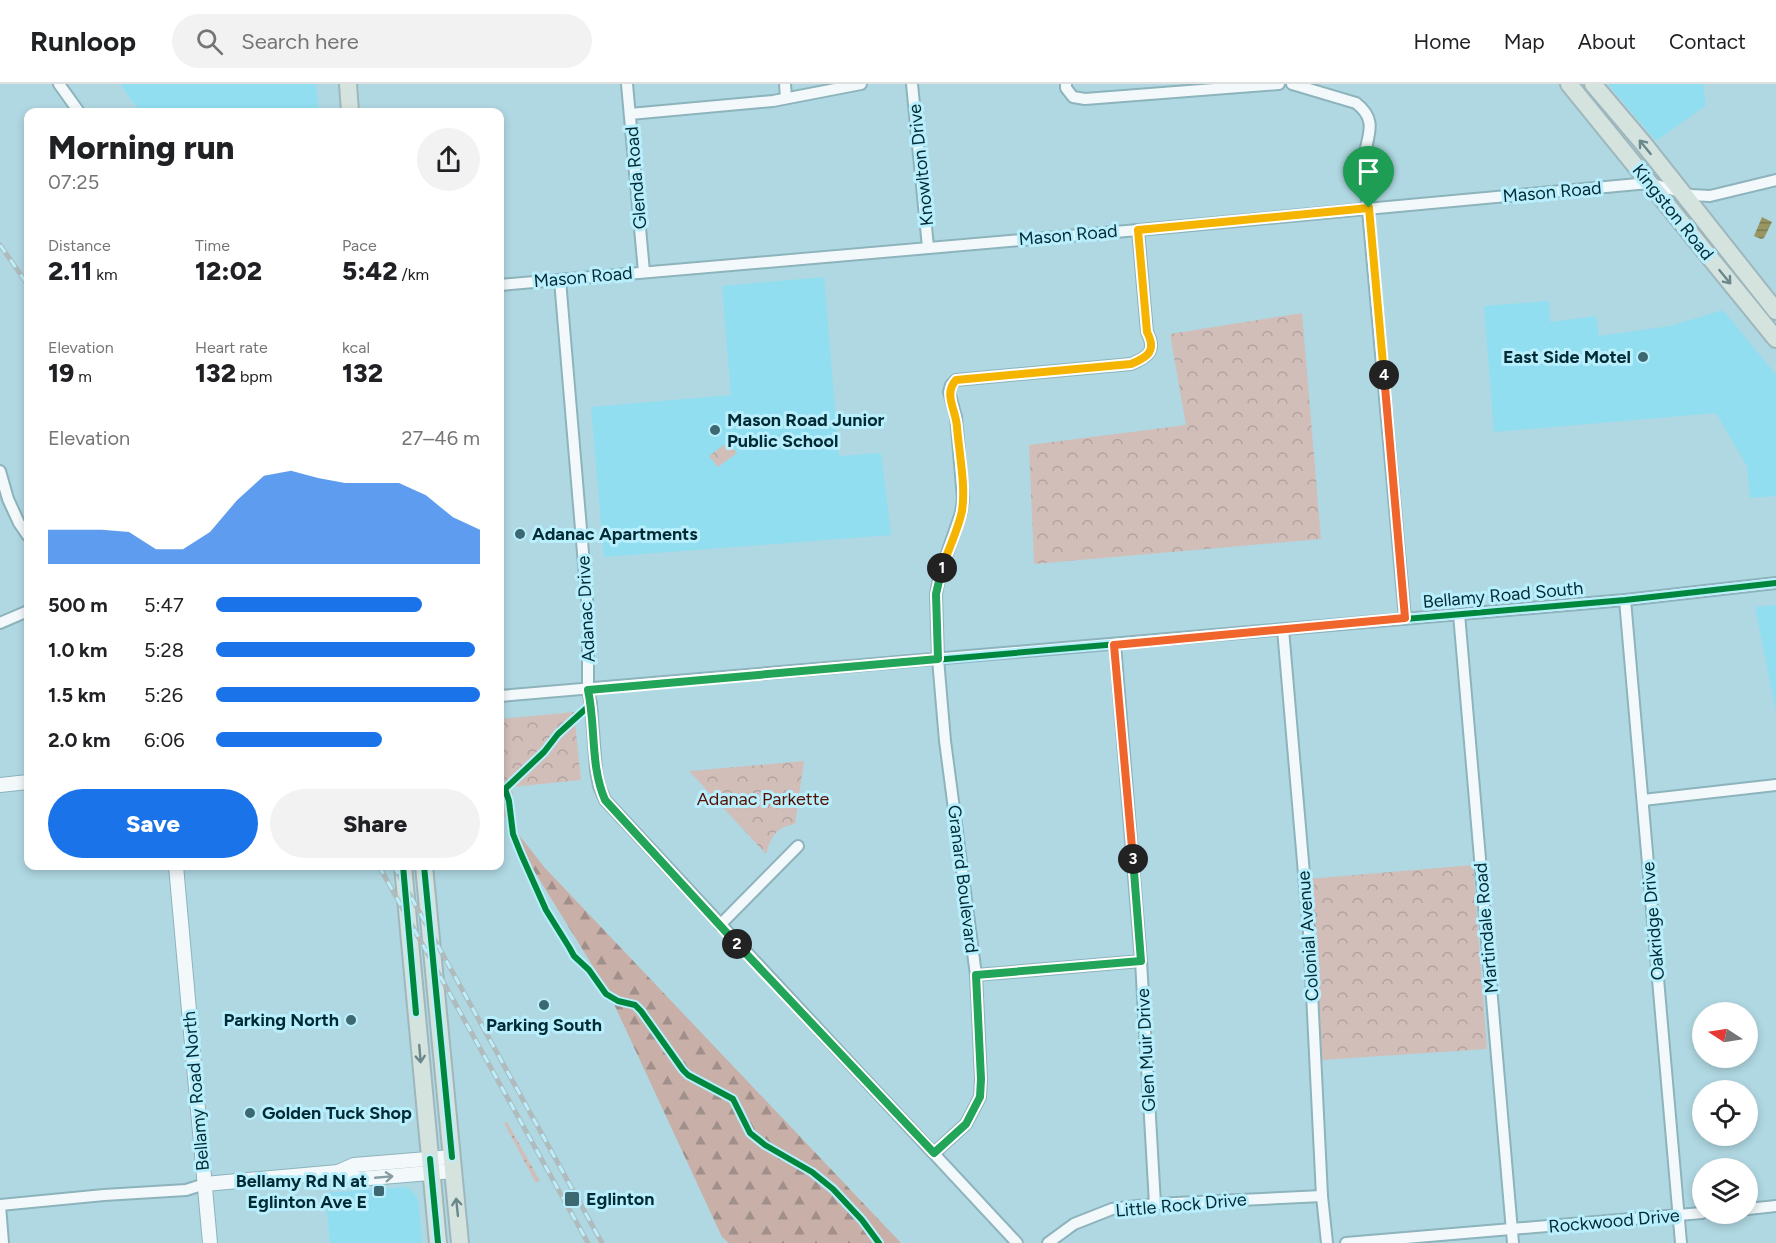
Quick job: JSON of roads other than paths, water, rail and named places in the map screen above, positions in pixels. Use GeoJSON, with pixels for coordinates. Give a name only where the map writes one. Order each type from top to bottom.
{"type":"FeatureCollection","features":[{"type":"Feature","properties":{"kind":"main road"},"geometry":{"type":"LineString","coordinates":[[348,84],[350,108]]}},
{"type":"Feature","properties":{"kind":"main road","name":"Kingston Road"},"geometry":{"type":"LineString","coordinates":[[1569,84],[1776,339]]}},
{"type":"Feature","properties":{"kind":"main road","name":"Kingston Road"},"geometry":{"type":"LineString","coordinates":[[1593,84],[1676,191],[1776,311]]}},
{"type":"Feature","properties":{"kind":"main road"},"geometry":{"type":"LineString","coordinates":[[403,870],[438,1243]]}},
{"type":"Feature","properties":{"kind":"main road"},"geometry":{"type":"LineString","coordinates":[[424,870],[460,1243]]}},
{"type":"Feature","properties":{"kind":"street"},"geometry":{"type":"LineString","coordinates":[[59,84],[76,108]]}},
{"type":"Feature","properties":{"kind":"street","name":"Glenda Road"},"geometry":{"type":"LineString","coordinates":[[627,84],[644,272]]}},
{"type":"Feature","properties":{"kind":"street"},"geometry":{"type":"LineString","coordinates":[[785,84],[786,98]]}},
{"type":"Feature","properties":{"kind":"street"},"geometry":{"type":"LineString","coordinates":[[630,114],[773,101],[861,84]]}},
{"type":"Feature","properties":{"kind":"street","name":"Knowlton Drive"},"geometry":{"type":"LineString","coordinates":[[912,84],[928,247]]}},
{"type":"Feature","properties":{"kind":"street"},"geometry":{"type":"LineString","coordinates":[[1066,84],[1066,88],[1073,97],[1085,99],[1220,86],[1279,84]]}},
{"type":"Feature","properties":{"kind":"street"},"geometry":{"type":"LineString","coordinates":[[1292,84],[1356,103],[1368,114],[1371,125],[1363,157],[1405,618]]}},
{"type":"Feature","properties":{"kind":"street","name":"Mason Road"},"geometry":{"type":"LineString","coordinates":[[504,285],[1649,183],[1676,191],[1710,196],[1776,180]]}},
{"type":"Feature","properties":{"kind":"street","name":"Granard Boulevard"},"geometry":{"type":"LineString","coordinates":[[934,1153],[966,1124],[980,1097],[981,1079],[976,975],[945,741],[938,659],[936,594],[940,574],[962,513],[963,499],[956,417],[949,392],[956,380],[1131,364],[1143,359],[1151,349],[1152,341],[1147,332],[1138,230]]}},
{"type":"Feature","properties":{"kind":"street","name":"Adanac Drive"},"geometry":{"type":"LineString","coordinates":[[560,280],[588,612],[588,690],[596,770],[605,800],[1017,1243]]}},
{"type":"Feature","properties":{"kind":"street"},"geometry":{"type":"LineString","coordinates":[[0,471],[4,500],[24,530]]}},
{"type":"Feature","properties":{"kind":"street","name":"Bellamy Road South"},"geometry":{"type":"LineString","coordinates":[[504,696],[1625,600],[1776,583]]}},
{"type":"Feature","properties":{"kind":"street","name":"Oakridge Drive"},"geometry":{"type":"LineString","coordinates":[[1625,600],[1681,1243]]}},
{"type":"Feature","properties":{"kind":"street"},"geometry":{"type":"LineString","coordinates":[[0,623],[24,612]]}},
{"type":"Feature","properties":{"kind":"street","name":"Martindale Road"},"geometry":{"type":"LineString","coordinates":[[1459,614],[1513,1243]]}},
{"type":"Feature","properties":{"kind":"street","name":"Colonial Avenue"},"geometry":{"type":"LineString","coordinates":[[1282,629],[1309,932],[1326,1243]]}},
{"type":"Feature","properties":{"kind":"street","name":"Glen Muir Drive"},"geometry":{"type":"LineString","coordinates":[[1114,645],[1141,961],[1155,1204]]}},
{"type":"Feature","properties":{"kind":"street"},"geometry":{"type":"LineString","coordinates":[[0,785],[24,782]]}},
{"type":"Feature","properties":{"kind":"street"},"geometry":{"type":"LineString","coordinates":[[1643,800],[1776,785]]}},
{"type":"Feature","properties":{"kind":"street"},"geometry":{"type":"LineString","coordinates":[[720,925],[798,846]]}},
{"type":"Feature","properties":{"kind":"street","name":"Bellamy Road North"},"geometry":{"type":"LineString","coordinates":[[176,870],[205,1184],[338,1172],[354,1165],[453,1164]]}},
{"type":"Feature","properties":{"kind":"street"},"geometry":{"type":"LineString","coordinates":[[976,975],[1141,961]]}},
{"type":"Feature","properties":{"kind":"street"},"geometry":{"type":"LineString","coordinates":[[3,1243],[0,1206],[104,1195],[186,1190],[205,1184],[210,1243]]}},
{"type":"Feature","properties":{"kind":"street","name":"Little Rock Drive"},"geometry":{"type":"LineString","coordinates":[[1048,1243],[1074,1224],[1112,1209],[1155,1204],[1322,1196]]}},
{"type":"Feature","properties":{"kind":"street"},"geometry":{"type":"LineString","coordinates":[[1758,1208],[1776,1206]]}},
{"type":"Feature","properties":{"kind":"street","name":"Rockwood Drive"},"geometry":{"type":"LineString","coordinates":[[1346,1243],[1692,1214]]}},
{"type":"Feature","properties":{"kind":"railway"},"geometry":{"type":"LineString","coordinates":[[0,245],[24,279]]}},
{"type":"Feature","properties":{"kind":"railway"},"geometry":{"type":"LineString","coordinates":[[381,870],[588,1243]]}},
{"type":"Feature","properties":{"kind":"railway"},"geometry":{"type":"LineString","coordinates":[[396,870],[602,1243]]}},
{"type":"Feature","properties":{"kind":"place","name":"East Side Motel"},"geometry":{"type":"Point","coordinates":[1643,357]}},
{"type":"Feature","properties":{"kind":"place","name":"Mason Road Junior Public School"},"geometry":{"type":"Point","coordinates":[715,430]}},
{"type":"Feature","properties":{"kind":"place","name":"Adanac Apartments"},"geometry":{"type":"Point","coordinates":[520,534]}},
{"type":"Feature","properties":{"kind":"place","name":"Parking South"},"geometry":{"type":"Point","coordinates":[544,1005]}},
{"type":"Feature","properties":{"kind":"place","name":"Parking North"},"geometry":{"type":"Point","coordinates":[351,1020]}},
{"type":"Feature","properties":{"kind":"place","name":"Golden Tuck Shop"},"geometry":{"type":"Point","coordinates":[250,1113]}},
{"type":"Feature","properties":{"kind":"place","name":"Bellamy Rd N at Eglinton Ave E"},"geometry":{"type":"Point","coordinates":[379,1191]}},
{"type":"Feature","properties":{"kind":"place","name":"Eglinton"},"geometry":{"type":"Point","coordinates":[572,1199]}},
{"type":"Feature","properties":{"kind":"park label","name":"Adanac Parkette"},"geometry":{"type":"Point","coordinates":[763,799]}}]}
